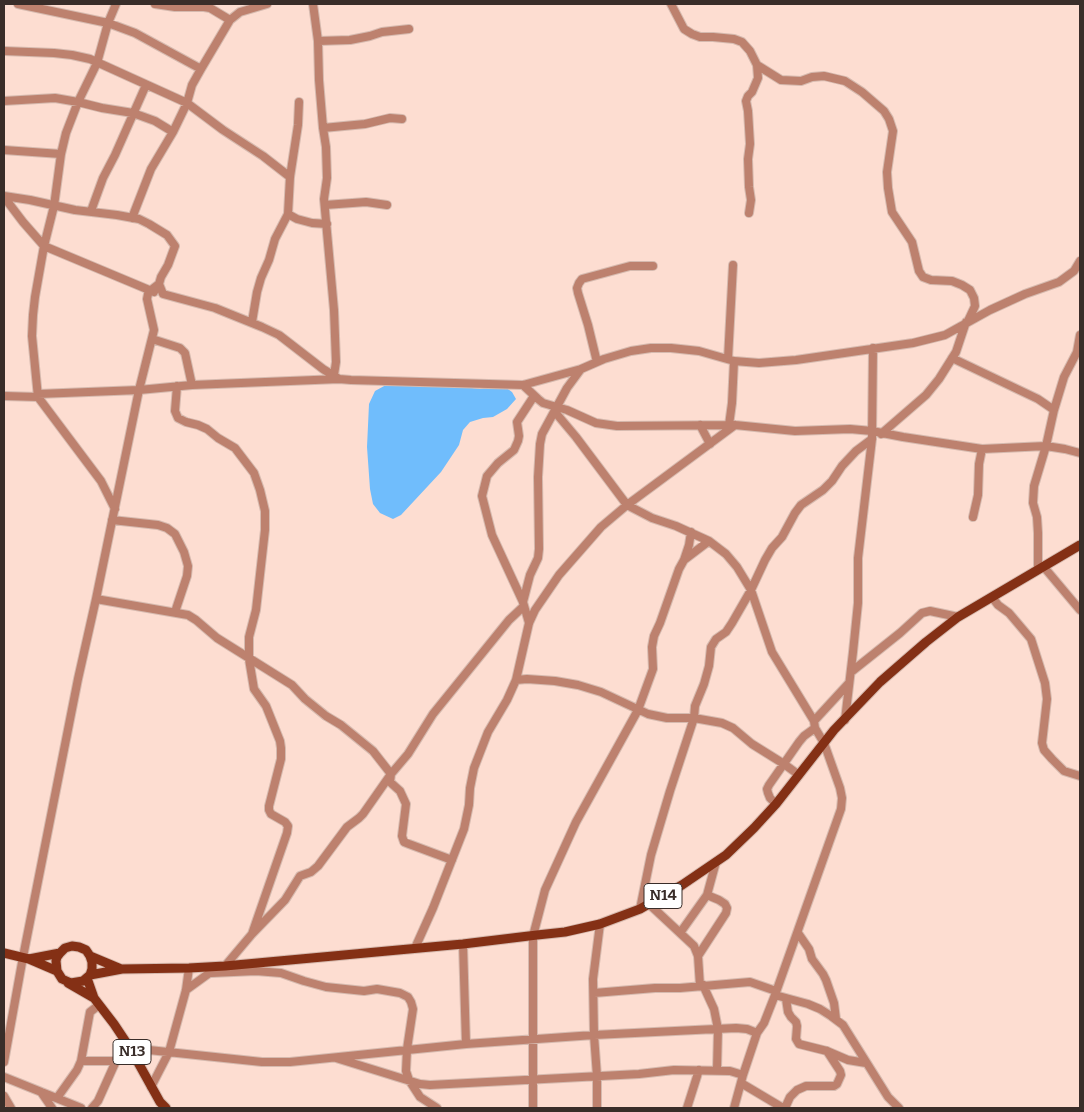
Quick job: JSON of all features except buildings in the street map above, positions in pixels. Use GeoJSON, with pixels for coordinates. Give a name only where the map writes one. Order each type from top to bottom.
{"type":"FeatureCollection","features":[{"type":"Feature","properties":{"kind":"main road","name":"N14"},"geometry":{"type":"LineString","coordinates":[[88,976],[122,969],[218,968],[533,936],[565,932],[600,924],[640,909],[682,885],[726,855],[776,804],[834,730],[880,682],[926,642],[958,617],[1080,545]]}},
{"type":"Feature","properties":{"kind":"main road"},"geometry":{"type":"LineString","coordinates":[[4,953],[26,958],[56,971],[62,979],[71,983],[82,981],[88,976],[92,968],[90,956],[86,950],[80,947],[72,946],[65,948],[60,953],[56,962],[56,971]]}},
{"type":"Feature","properties":{"kind":"main road"},"geometry":{"type":"LineString","coordinates":[[26,958],[60,953]]}},
{"type":"Feature","properties":{"kind":"main road","name":"N14"},"geometry":{"type":"LineString","coordinates":[[90,956],[122,969]]}},
{"type":"Feature","properties":{"kind":"main road","name":"N13"},"geometry":{"type":"LineString","coordinates":[[88,976],[96,1002]]}},
{"type":"Feature","properties":{"kind":"main road","name":"N13"},"geometry":{"type":"LineString","coordinates":[[66,981],[96,1002],[114,1024],[130,1048],[160,1102],[166,1108]]}},
{"type":"Feature","properties":{"kind":"street"},"geometry":{"type":"LineString","coordinates":[[18,4],[108,23],[135,33],[201,68]]}},
{"type":"Feature","properties":{"kind":"street"},"geometry":{"type":"LineString","coordinates":[[115,509],[101,481],[38,396],[32,336],[33,315],[44,246],[54,206],[61,154],[66,133],[78,102],[98,64],[108,23],[116,4]]}},
{"type":"Feature","properties":{"kind":"street"},"geometry":{"type":"LineString","coordinates":[[156,4],[175,7],[193,5],[210,8],[230,20]]}},
{"type":"Feature","properties":{"kind":"street"},"geometry":{"type":"LineString","coordinates":[[132,218],[151,169],[187,103],[192,85],[230,20],[240,12],[267,4]]}},
{"type":"Feature","properties":{"kind":"street"},"geometry":{"type":"LineString","coordinates":[[313,4],[318,41],[319,80],[326,148],[327,178],[325,205],[337,377]]}},
{"type":"Feature","properties":{"kind":"street"},"geometry":{"type":"LineString","coordinates":[[671,4],[684,28],[692,34],[700,38],[713,37],[734,39],[742,42],[750,51],[757,65],[758,78],[746,101],[750,144],[748,159],[751,200],[749,213]]}},
{"type":"Feature","properties":{"kind":"street"},"geometry":{"type":"LineString","coordinates":[[318,41],[350,40],[409,28]]}},
{"type":"Feature","properties":{"kind":"street"},"geometry":{"type":"LineString","coordinates":[[4,51],[54,53],[90,59],[187,103],[290,177]]}},
{"type":"Feature","properties":{"kind":"street"},"geometry":{"type":"LineString","coordinates":[[640,909],[651,855],[694,718],[695,706],[704,684],[709,666],[711,647],[732,623],[772,548],[782,537],[801,505],[824,490],[856,451],[926,395],[939,379],[956,352],[975,306],[970,290],[962,285],[952,281],[931,280],[923,277],[919,271],[912,242],[892,212],[887,172],[893,131],[884,111],[862,92],[845,81],[824,76],[812,77],[801,81],[782,80],[757,65]]}},
{"type":"Feature","properties":{"kind":"street"},"geometry":{"type":"LineString","coordinates":[[91,211],[103,178],[146,85]]}},
{"type":"Feature","properties":{"kind":"street"},"geometry":{"type":"LineString","coordinates":[[4,101],[55,98],[78,102],[133,113],[155,121],[172,132]]}},
{"type":"Feature","properties":{"kind":"street"},"geometry":{"type":"LineString","coordinates":[[252,322],[261,278],[275,239],[288,214],[290,177],[298,125],[298,102]]}},
{"type":"Feature","properties":{"kind":"street"},"geometry":{"type":"LineString","coordinates":[[323,128],[365,124],[390,118],[402,119]]}},
{"type":"Feature","properties":{"kind":"street"},"geometry":{"type":"LineString","coordinates":[[4,150],[61,154]]}},
{"type":"Feature","properties":{"kind":"street"},"geometry":{"type":"LineString","coordinates":[[4,196],[75,210],[139,218],[167,235],[175,246],[168,265],[161,276],[160,284],[163,294]]}},
{"type":"Feature","properties":{"kind":"street"},"geometry":{"type":"LineString","coordinates":[[4,196],[44,246],[150,291],[215,308],[252,322],[279,335],[337,377]]}},
{"type":"Feature","properties":{"kind":"street"},"geometry":{"type":"LineString","coordinates":[[325,205],[366,202],[387,205]]}},
{"type":"Feature","properties":{"kind":"street"},"geometry":{"type":"LineString","coordinates":[[288,214],[297,219],[312,223],[327,224]]}},
{"type":"Feature","properties":{"kind":"street"},"geometry":{"type":"LineString","coordinates":[[4,396],[38,396],[337,377],[458,384],[523,385],[580,369],[631,351],[651,348],[699,351],[731,360],[759,363],[796,360],[913,344],[944,336],[967,322],[1024,294],[1060,282],[1074,272],[1080,260]]}},
{"type":"Feature","properties":{"kind":"street"},"geometry":{"type":"LineString","coordinates":[[416,948],[464,829],[474,768],[488,732],[507,700],[516,680],[529,623],[535,610],[559,575],[601,527],[732,425],[733,265]]}},
{"type":"Feature","properties":{"kind":"street"},"geometry":{"type":"LineString","coordinates":[[597,362],[578,293],[579,283],[582,279],[630,266],[653,266]]}},
{"type":"Feature","properties":{"kind":"street"},"geometry":{"type":"LineString","coordinates":[[1074,272],[1080,278]]}},
{"type":"Feature","properties":{"kind":"street"},"geometry":{"type":"LineString","coordinates":[[4,1062],[26,958],[78,683],[139,390],[154,330],[147,299],[150,291],[160,284]]}},
{"type":"Feature","properties":{"kind":"street"},"geometry":{"type":"LineString","coordinates":[[1080,335],[1077,352],[1064,377],[1054,410],[1034,486],[1033,503],[1041,568],[1080,610]]}},
{"type":"Feature","properties":{"kind":"street"},"geometry":{"type":"LineString","coordinates":[[152,339],[180,348],[185,353],[192,385]]}},
{"type":"Feature","properties":{"kind":"street"},"geometry":{"type":"LineString","coordinates":[[844,720],[858,603],[858,558],[872,438],[873,348]]}},
{"type":"Feature","properties":{"kind":"street"},"geometry":{"type":"LineString","coordinates":[[952,358],[1038,399],[1054,410]]}},
{"type":"Feature","properties":{"kind":"street"},"geometry":{"type":"LineString","coordinates":[[186,990],[218,968],[285,900],[300,876],[311,872],[318,866],[347,827],[363,814],[369,803],[408,754],[433,714],[508,620],[524,604],[530,575],[538,558],[538,477],[542,434],[565,391],[580,369]]}},
{"type":"Feature","properties":{"kind":"street"},"geometry":{"type":"LineString","coordinates":[[560,374],[565,381],[567,410]]}},
{"type":"Feature","properties":{"kind":"street"},"geometry":{"type":"LineString","coordinates":[[523,385],[543,403],[556,409],[567,410],[596,423],[617,426],[732,425],[795,431],[850,429],[872,438]]}},
{"type":"Feature","properties":{"kind":"street"},"geometry":{"type":"LineString","coordinates":[[177,386],[175,411],[178,418],[207,429],[235,448],[254,473],[265,512],[265,530],[256,610],[249,637],[249,659],[254,689],[266,706],[281,748],[269,810],[271,814],[286,822],[288,826],[252,934]]}},
{"type":"Feature","properties":{"kind":"street"},"geometry":{"type":"LineString","coordinates":[[529,623],[524,604],[492,535],[482,496],[487,476],[498,463],[514,450],[519,436],[517,422],[534,396]]}},
{"type":"Feature","properties":{"kind":"street"},"geometry":{"type":"LineString","coordinates":[[556,409],[627,505],[652,518],[691,532],[709,541],[726,554],[737,567],[751,590],[772,652],[824,743],[840,788],[842,798],[841,809],[776,993],[764,1023],[757,1033],[734,1108]]}},
{"type":"Feature","properties":{"kind":"street"},"geometry":{"type":"LineString","coordinates":[[700,425],[710,444]]}},
{"type":"Feature","properties":{"kind":"street"},"geometry":{"type":"LineString","coordinates":[[872,438],[882,432],[982,449],[1046,446],[1080,453]]}},
{"type":"Feature","properties":{"kind":"street"},"geometry":{"type":"LineString","coordinates":[[973,517],[978,495],[979,464],[982,449]]}},
{"type":"Feature","properties":{"kind":"street"},"geometry":{"type":"LineString","coordinates":[[112,520],[158,525],[167,528],[175,534],[184,552],[188,566],[187,576],[176,612]]}},
{"type":"Feature","properties":{"kind":"street"},"geometry":{"type":"LineString","coordinates":[[532,1108],[533,936],[545,890],[576,822],[638,710],[653,669],[652,647],[654,636],[684,560],[691,532]]}},
{"type":"Feature","properties":{"kind":"street"},"geometry":{"type":"LineString","coordinates":[[684,560],[709,541]]}},
{"type":"Feature","properties":{"kind":"street"},"geometry":{"type":"LineString","coordinates":[[992,597],[1027,632],[1031,639],[1048,699],[1042,744],[1044,750],[1064,771],[1080,776]]}},
{"type":"Feature","properties":{"kind":"street"},"geometry":{"type":"LineString","coordinates":[[96,599],[188,615],[217,638],[292,685],[305,699],[373,751],[391,774],[390,782],[400,791],[406,804],[402,836],[404,842],[452,860]]}},
{"type":"Feature","properties":{"kind":"street"},"geometry":{"type":"LineString","coordinates":[[851,672],[922,613],[930,611],[958,617]]}},
{"type":"Feature","properties":{"kind":"street"},"geometry":{"type":"LineString","coordinates":[[516,680],[555,681],[578,685],[601,692],[648,714],[667,718],[694,718],[722,723],[733,728],[752,744],[799,775]]}},
{"type":"Feature","properties":{"kind":"street"},"geometry":{"type":"LineString","coordinates":[[776,804],[770,798],[767,789],[799,742],[849,683]]}},
{"type":"Feature","properties":{"kind":"street"},"geometry":{"type":"LineString","coordinates":[[680,933],[707,896],[716,862]]}},
{"type":"Feature","properties":{"kind":"street"},"geometry":{"type":"LineString","coordinates":[[698,956],[728,908],[726,904],[719,900],[707,896]]}},
{"type":"Feature","properties":{"kind":"street"},"geometry":{"type":"LineString","coordinates":[[649,904],[694,946],[698,956],[701,985],[714,1009],[718,1029],[717,1070]]}},
{"type":"Feature","properties":{"kind":"street"},"geometry":{"type":"LineString","coordinates":[[597,1108],[594,980],[600,924]]}},
{"type":"Feature","properties":{"kind":"street"},"geometry":{"type":"LineString","coordinates":[[798,933],[826,980],[834,1003],[836,1019]]}},
{"type":"Feature","properties":{"kind":"street"},"geometry":{"type":"LineString","coordinates":[[463,944],[466,1044]]}},
{"type":"Feature","properties":{"kind":"street"},"geometry":{"type":"LineString","coordinates":[[151,1087],[169,1052],[186,990],[189,968]]}},
{"type":"Feature","properties":{"kind":"street"},"geometry":{"type":"LineString","coordinates":[[218,968],[281,973],[326,987],[364,991],[377,989],[408,997],[413,1009],[406,1071],[420,1098],[437,1108]]}},
{"type":"Feature","properties":{"kind":"street"},"geometry":{"type":"LineString","coordinates":[[594,993],[750,982],[786,999],[820,1009],[836,1019],[843,1025],[888,1097],[899,1108]]}},
{"type":"Feature","properties":{"kind":"street"},"geometry":{"type":"LineString","coordinates":[[786,999],[790,1017],[796,1022],[796,1039],[799,1044],[827,1051],[848,1060],[866,1063]]}},
{"type":"Feature","properties":{"kind":"street"},"geometry":{"type":"LineString","coordinates":[[57,1098],[82,1061],[90,1012],[96,1002]]}},
{"type":"Feature","properties":{"kind":"street"},"geometry":{"type":"LineString","coordinates":[[92,1108],[98,1101],[116,1061],[130,1048],[262,1062],[290,1062],[407,1049],[594,1035],[736,1028],[747,1029],[757,1033]]}},
{"type":"Feature","properties":{"kind":"street"},"geometry":{"type":"LineString","coordinates":[[331,1057],[420,1084],[436,1085],[638,1074],[674,1070],[730,1071],[784,1108],[790,1097],[797,1090],[806,1086],[834,1086],[837,1084],[841,1075],[840,1071],[827,1051]]}},
{"type":"Feature","properties":{"kind":"street"},"geometry":{"type":"LineString","coordinates":[[82,1061],[116,1061]]}},
{"type":"Feature","properties":{"kind":"street"},"geometry":{"type":"LineString","coordinates":[[687,1108],[699,1070]]}},
{"type":"Feature","properties":{"kind":"street"},"geometry":{"type":"LineString","coordinates":[[4,1077],[81,1108]]}},
{"type":"Feature","properties":{"kind":"street"},"geometry":{"type":"LineString","coordinates":[[41,1092],[52,1108]]}},
{"type":"Feature","properties":{"kind":"street"},"geometry":{"type":"LineString","coordinates":[[4,1096],[11,1108]]}},
{"type":"Feature","properties":{"kind":"water"},"geometry":{"type":"Polygon","coordinates":[[[404,383],[438,384],[480,389],[505,387],[512,392],[516,399],[507,409],[493,417],[470,422],[463,430],[459,445],[441,472],[401,515],[393,519],[380,513],[373,504],[367,447],[369,404],[375,391],[386,385],[404,383]]]}}]}
